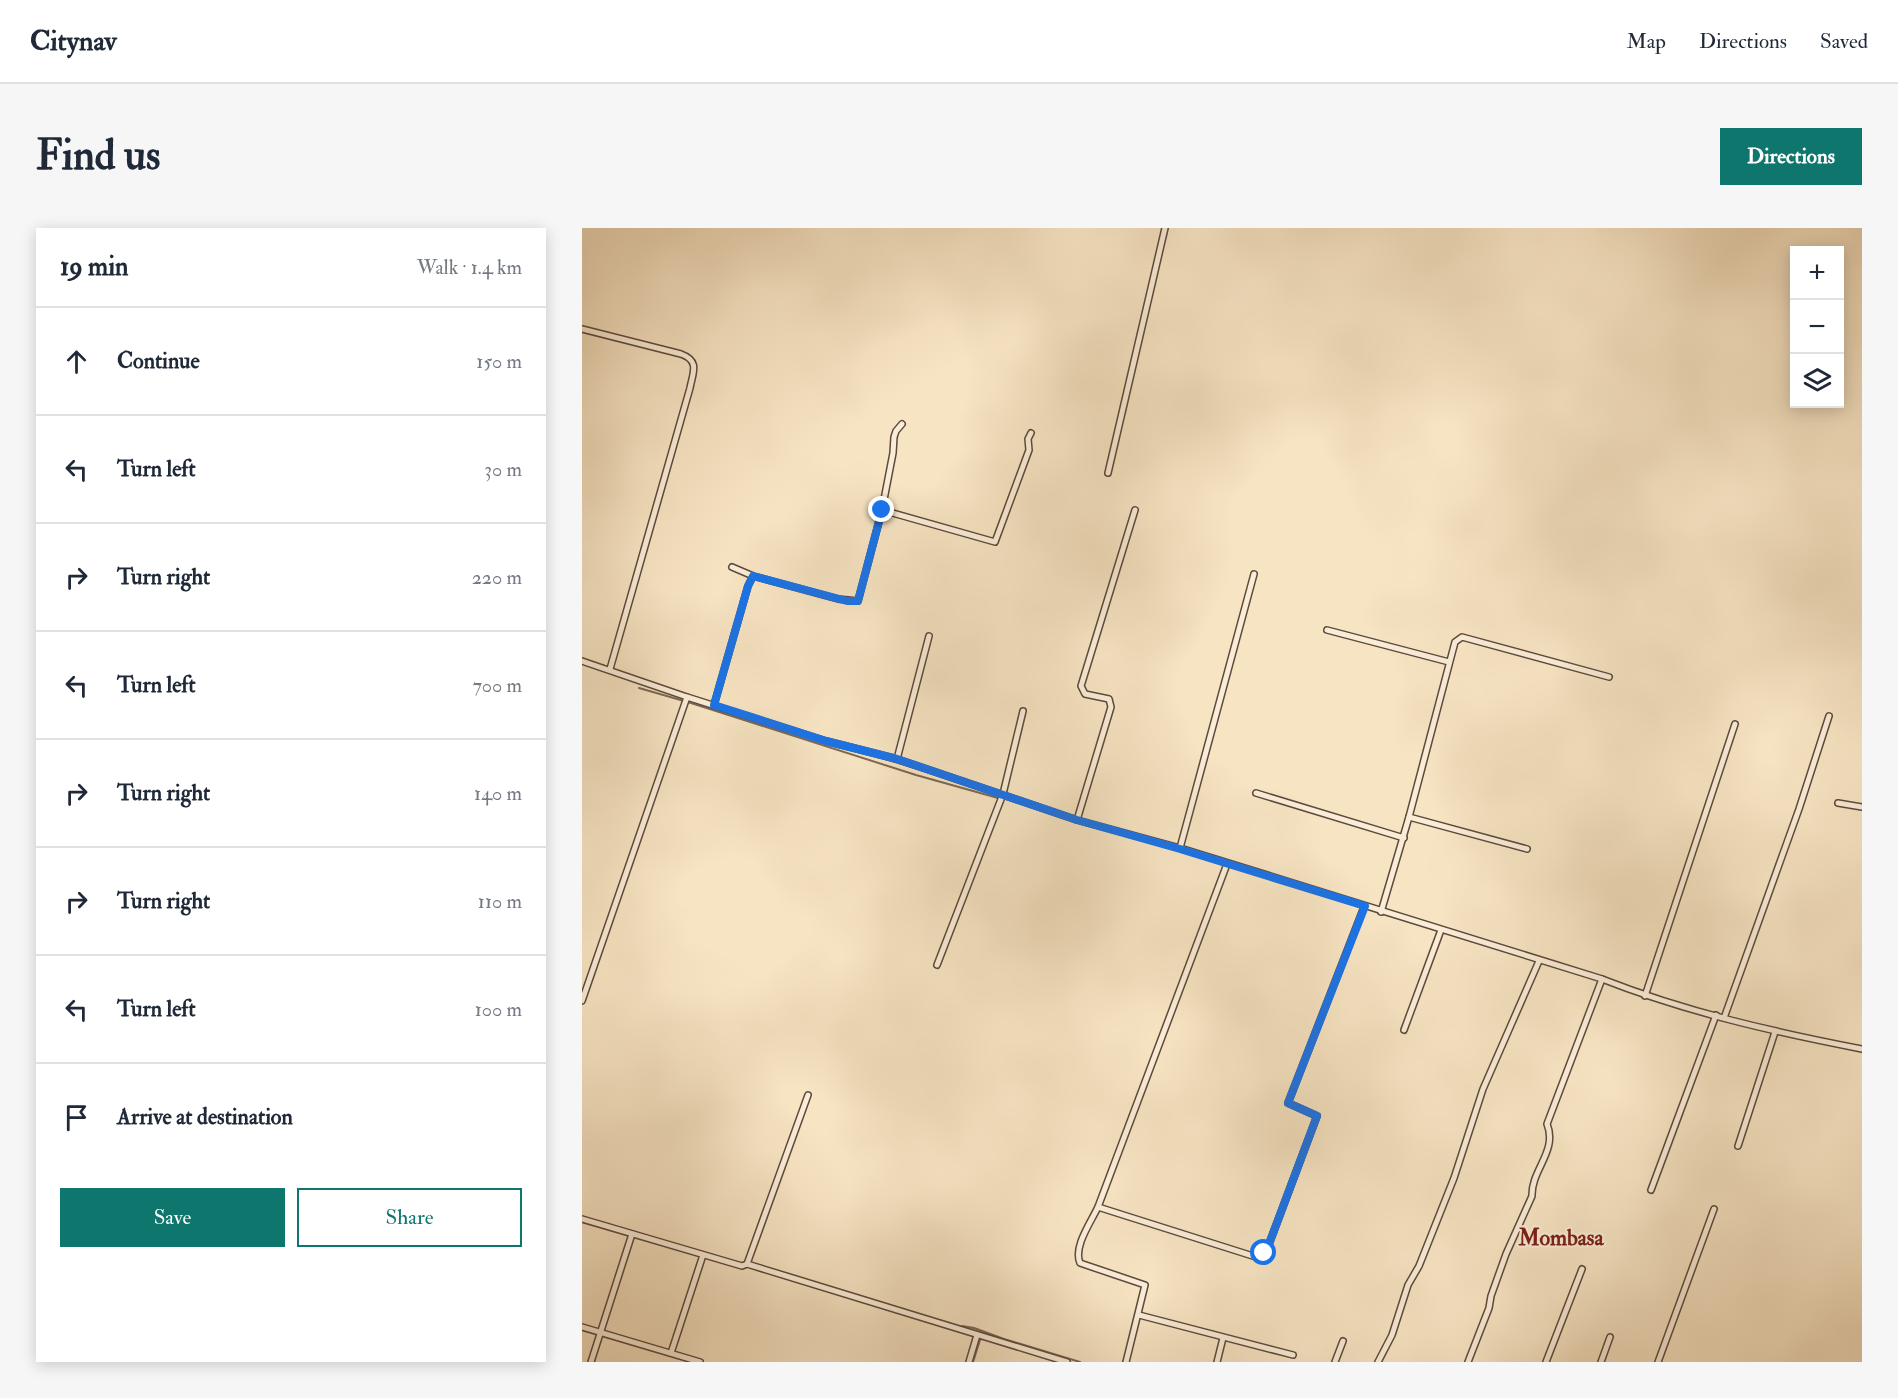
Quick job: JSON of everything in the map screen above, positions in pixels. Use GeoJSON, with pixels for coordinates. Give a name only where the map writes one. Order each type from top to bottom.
{"type":"FeatureCollection","features":[{"type":"Feature","properties":{"kind":"street"},"geometry":{"type":"LineString","coordinates":[[1108,473],[1165,228]]}},
{"type":"Feature","properties":{"kind":"street"},"geometry":{"type":"LineString","coordinates":[[582,329],[681,354],[690,357],[693,363],[690,388],[610,669]]}},
{"type":"Feature","properties":{"kind":"street"},"geometry":{"type":"LineString","coordinates":[[732,567],[753,576],[847,601],[858,601],[882,510],[894,437],[902,424]]}},
{"type":"Feature","properties":{"kind":"street"},"geometry":{"type":"LineString","coordinates":[[882,510],[994,542],[1029,450],[1028,439],[1031,433]]}},
{"type":"Feature","properties":{"kind":"street"},"geometry":{"type":"LineString","coordinates":[[1077,820],[1111,707],[1109,699],[1085,694],[1081,687],[1135,510]]}},
{"type":"Feature","properties":{"kind":"street"},"geometry":{"type":"LineString","coordinates":[[1180,849],[1254,574]]}},
{"type":"Feature","properties":{"kind":"street"},"geometry":{"type":"LineString","coordinates":[[714,705],[748,586],[753,576]]}},
{"type":"Feature","properties":{"kind":"street"},"geometry":{"type":"LineString","coordinates":[[1327,630],[1449,662]]}},
{"type":"Feature","properties":{"kind":"street"},"geometry":{"type":"LineString","coordinates":[[897,759],[929,636]]}},
{"type":"Feature","properties":{"kind":"street"},"geometry":{"type":"LineString","coordinates":[[1381,912],[1404,838],[1453,645],[1462,637],[1609,677]]}},
{"type":"Feature","properties":{"kind":"street"},"geometry":{"type":"LineString","coordinates":[[582,661],[826,741],[897,759],[1077,820],[1180,849],[1602,979],[1645,996],[1775,1032],[1862,1049]]}},
{"type":"Feature","properties":{"kind":"street"},"geometry":{"type":"LineString","coordinates":[[582,1000],[687,697]]}},
{"type":"Feature","properties":{"kind":"street"},"geometry":{"type":"LineString","coordinates":[[938,965],[1003,794],[1023,711]]}},
{"type":"Feature","properties":{"kind":"street"},"geometry":{"type":"LineString","coordinates":[[1724,1018],[1799,809],[1829,716]]}},
{"type":"Feature","properties":{"kind":"street"},"geometry":{"type":"LineString","coordinates":[[1645,996],[1735,723]]}},
{"type":"Feature","properties":{"kind":"street"},"geometry":{"type":"LineString","coordinates":[[1256,793],[1404,838]]}},
{"type":"Feature","properties":{"kind":"street"},"geometry":{"type":"LineString","coordinates":[[1838,803],[1862,807]]}},
{"type":"Feature","properties":{"kind":"street"},"geometry":{"type":"LineString","coordinates":[[1409,817],[1527,849]]}},
{"type":"Feature","properties":{"kind":"street"},"geometry":{"type":"LineString","coordinates":[[1126,1362],[1145,1286],[1080,1263],[1079,1248],[1098,1207],[1227,864]]}},
{"type":"Feature","properties":{"kind":"street"},"geometry":{"type":"LineString","coordinates":[[1098,1207],[1256,1257],[1264,1253],[1274,1233],[1317,1116],[1288,1103],[1365,906]]}},
{"type":"Feature","properties":{"kind":"street"},"geometry":{"type":"LineString","coordinates":[[1404,1030],[1441,930]]}},
{"type":"Feature","properties":{"kind":"street"},"geometry":{"type":"LineString","coordinates":[[1378,1362],[1392,1335],[1408,1285],[1419,1266],[1454,1178],[1483,1089],[1539,961]]}},
{"type":"Feature","properties":{"kind":"street"},"geometry":{"type":"LineString","coordinates":[[1468,1362],[1489,1308],[1506,1254],[1532,1196],[1532,1186],[1550,1146],[1551,1134],[1547,1124],[1602,979]]}},
{"type":"Feature","properties":{"kind":"street"},"geometry":{"type":"LineString","coordinates":[[1651,1190],[1716,1016]]}},
{"type":"Feature","properties":{"kind":"street"},"geometry":{"type":"LineString","coordinates":[[1738,1146],[1775,1032]]}},
{"type":"Feature","properties":{"kind":"street"},"geometry":{"type":"LineString","coordinates":[[747,1264],[808,1095]]}},
{"type":"Feature","properties":{"kind":"street"},"geometry":{"type":"LineString","coordinates":[[1658,1362],[1714,1209]]}},
{"type":"Feature","properties":{"kind":"street"},"geometry":{"type":"LineString","coordinates":[[582,1219],[742,1266],[747,1264],[1067,1362]]}},
{"type":"Feature","properties":{"kind":"street"},"geometry":{"type":"LineString","coordinates":[[591,1362],[632,1234]]}},
{"type":"Feature","properties":{"kind":"street"},"geometry":{"type":"LineString","coordinates":[[671,1353],[703,1255]]}},
{"type":"Feature","properties":{"kind":"street"},"geometry":{"type":"LineString","coordinates":[[1546,1362],[1582,1269]]}},
{"type":"Feature","properties":{"kind":"street"},"geometry":{"type":"LineString","coordinates":[[1139,1315],[1293,1355]]}},
{"type":"Feature","properties":{"kind":"street"},"geometry":{"type":"LineString","coordinates":[[582,1327],[700,1362]]}},
{"type":"Feature","properties":{"kind":"street"},"geometry":{"type":"LineString","coordinates":[[969,1362],[977,1335]]}},
{"type":"Feature","properties":{"kind":"street"},"geometry":{"type":"LineString","coordinates":[[1601,1362],[1611,1337]]}},
{"type":"Feature","properties":{"kind":"street"},"geometry":{"type":"LineString","coordinates":[[1217,1362],[1223,1338]]}},
{"type":"Feature","properties":{"kind":"street"},"geometry":{"type":"LineString","coordinates":[[1335,1362],[1343,1341]]}},
{"type":"Feature","properties":{"kind":"waterway"},"geometry":{"type":"LineString","coordinates":[[639,688],[916,775],[998,798]]}},
{"type":"Feature","properties":{"kind":"waterway"},"geometry":{"type":"LineString","coordinates":[[866,753],[946,778]]}},
{"type":"Feature","properties":{"kind":"waterway"},"geometry":{"type":"LineString","coordinates":[[962,1326],[1080,1362]]}},
{"type":"Feature","properties":{"kind":"waterway"},"geometry":{"type":"LineString","coordinates":[[973,1362],[980,1340]]}},
{"type":"Feature","properties":{"kind":"district","name":"Mombasa"},"geometry":{"type":"Point","coordinates":[1561,1237]}},
{"type":"Feature","properties":{"kind":"route"},"geometry":{"type":"LineString","coordinates":[[882,510],[858,601],[847,601],[753,576],[748,586],[714,705],[826,741],[897,759],[1077,820],[1365,906],[1288,1103],[1317,1116],[1264,1253]]}}]}
